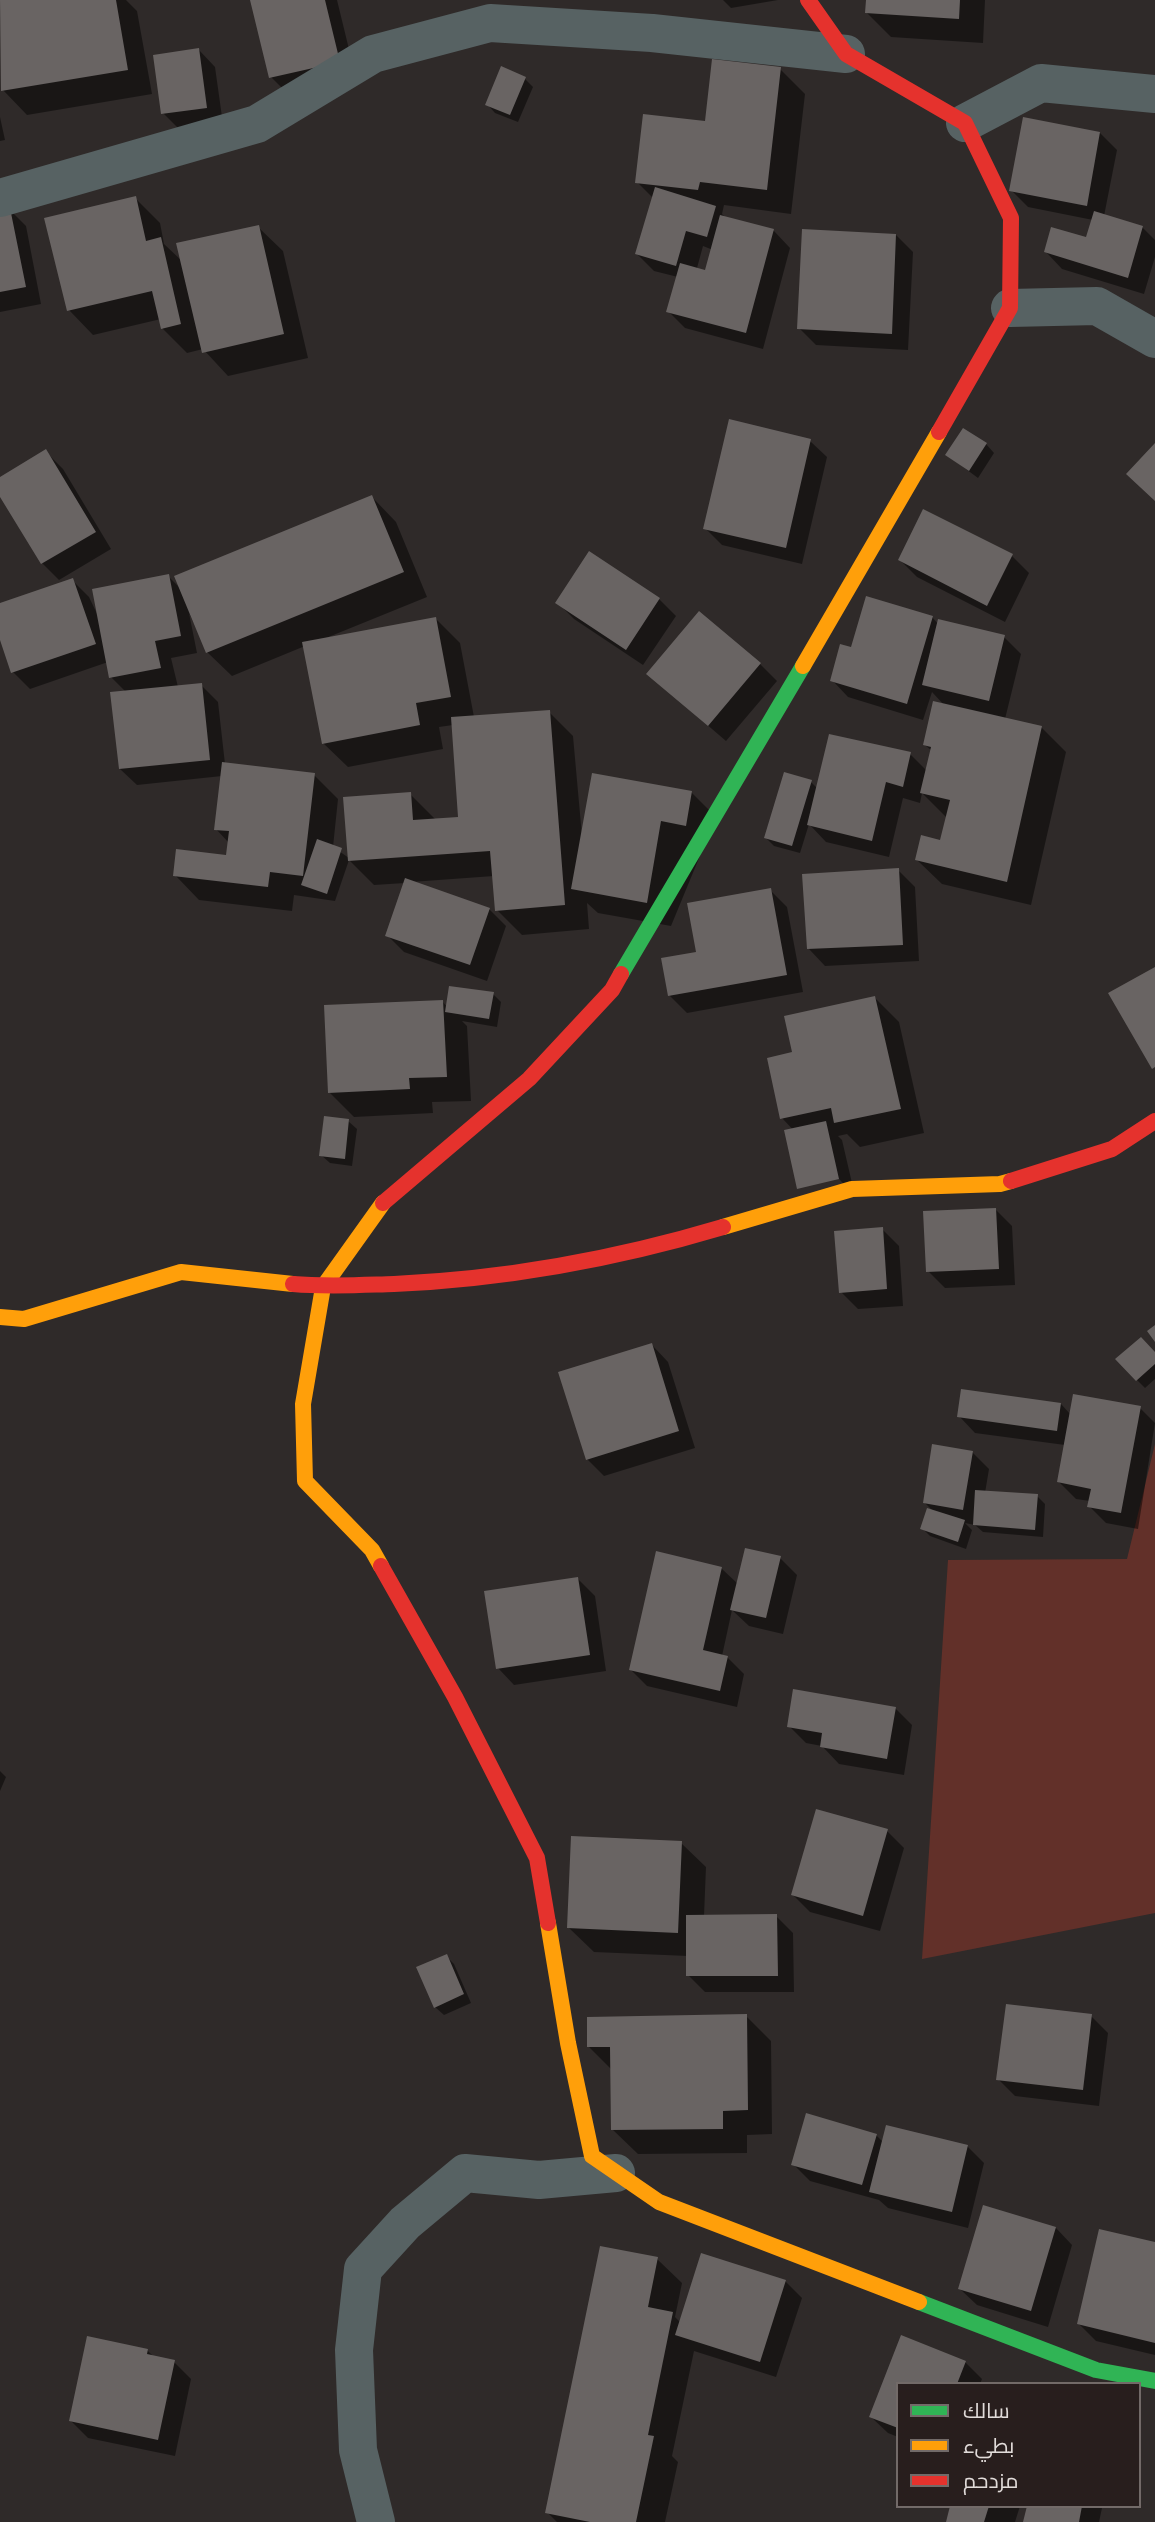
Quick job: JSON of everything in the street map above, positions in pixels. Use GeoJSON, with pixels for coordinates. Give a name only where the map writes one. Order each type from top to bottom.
{"type":"FeatureCollection","features":[{"type":"Feature","properties":{"kind":"street"},"geometry":{"type":"LineString","coordinates":[[808,0],[846,54]]}},
{"type":"Feature","properties":{"kind":"street"},"geometry":{"type":"LineString","coordinates":[[0,198],[257,124],[373,54],[490,23],[652,33],[846,54],[965,123],[1011,218],[1010,308],[906,491],[612,989],[529,1079],[380,1205],[323,1287],[303,1404],[305,1481],[372,1550],[455,1697],[537,1858],[568,2043],[592,2156],[672,2207],[1096,2370],[1155,2381]]}},
{"type":"Feature","properties":{"kind":"street"},"geometry":{"type":"LineString","coordinates":[[965,123],[1041,83],[1155,93]]}},
{"type":"Feature","properties":{"kind":"street"},"geometry":{"type":"LineString","coordinates":[[1010,308],[1097,306],[1155,339]]}},
{"type":"Feature","properties":{"kind":"street"},"geometry":{"type":"LineString","coordinates":[[0,1317],[24,1319],[181,1272],[323,1287],[458,1281],[643,1251],[852,1189],[1000,1184],[1112,1149],[1155,1121]]}},
{"type":"Feature","properties":{"kind":"street"},"geometry":{"type":"LineString","coordinates":[[376,2522],[358,2450],[354,2350],[363,2269],[405,2222],[465,2173],[539,2180],[615,2173]]}},
{"type":"Feature","properties":{"kind":"shaded area"},"geometry":{"type":"Polygon","coordinates":[[[1155,1444],[1155,1913],[922,1959],[948,1560],[1127,1559],[1155,1444]]]}},
{"type":"Feature","properties":{"kind":"building"},"geometry":{"type":"Polygon","coordinates":[[[0,0],[116,0],[128,70],[1,91],[0,0]]]}},
{"type":"Feature","properties":{"kind":"building"},"geometry":{"type":"Polygon","coordinates":[[[250,0],[325,0],[340,62],[269,78],[250,0]]]}},
{"type":"Feature","properties":{"kind":"building"},"geometry":{"type":"Polygon","coordinates":[[[866,0],[960,0],[959,19],[865,13],[866,0]]]}},
{"type":"Feature","properties":{"kind":"building"},"geometry":{"type":"Polygon","coordinates":[[[199,48],[207,108],[161,114],[153,55],[199,48]]]}},
{"type":"Feature","properties":{"kind":"building"},"geometry":{"type":"Polygon","coordinates":[[[712,59],[781,67],[767,190],[700,182],[698,190],[635,183],[643,114],[705,121],[712,59]]]}},
{"type":"Feature","properties":{"kind":"building"},"geometry":{"type":"Polygon","coordinates":[[[501,66],[526,77],[510,115],[485,105],[501,66]]]}},
{"type":"Feature","properties":{"kind":"building"},"geometry":{"type":"Polygon","coordinates":[[[1023,117],[1100,132],[1087,206],[1009,191],[1023,117]]]}},
{"type":"Feature","properties":{"kind":"building"},"geometry":{"type":"Polygon","coordinates":[[[655,187],[716,206],[707,237],[686,231],[676,266],[635,254],[655,187]]]}},
{"type":"Feature","properties":{"kind":"building"},"geometry":{"type":"Polygon","coordinates":[[[136,196],[146,241],[161,237],[181,324],[161,329],[152,291],[67,311],[44,218],[136,196]]]}},
{"type":"Feature","properties":{"kind":"building"},"geometry":{"type":"Polygon","coordinates":[[[10,208],[26,287],[0,292],[0,209],[10,208]]]}},
{"type":"Feature","properties":{"kind":"building"},"geometry":{"type":"Polygon","coordinates":[[[1094,211],[1143,226],[1128,278],[1044,252],[1051,227],[1086,237],[1094,211]]]}},
{"type":"Feature","properties":{"kind":"building"},"geometry":{"type":"Polygon","coordinates":[[[720,215],[774,229],[746,333],[666,312],[680,263],[705,270],[720,215]]]}},
{"type":"Feature","properties":{"kind":"building"},"geometry":{"type":"Polygon","coordinates":[[[259,225],[284,334],[202,353],[176,243],[259,225]]]}},
{"type":"Feature","properties":{"kind":"building"},"geometry":{"type":"Polygon","coordinates":[[[802,229],[896,234],[892,334],[797,329],[802,229]]]}},
{"type":"Feature","properties":{"kind":"building"},"geometry":{"type":"Polygon","coordinates":[[[729,419],[811,439],[786,548],[703,529],[729,419]]]}},
{"type":"Feature","properties":{"kind":"building"},"geometry":{"type":"Polygon","coordinates":[[[963,428],[987,443],[969,471],[945,455],[963,428]]]}},
{"type":"Feature","properties":{"kind":"building"},"geometry":{"type":"Polygon","coordinates":[[[1155,443],[1155,501],[1126,474],[1155,443]]]}},
{"type":"Feature","properties":{"kind":"building"},"geometry":{"type":"Polygon","coordinates":[[[46,449],[96,532],[41,564],[0,497],[0,477],[46,449]]]}},
{"type":"Feature","properties":{"kind":"building"},"geometry":{"type":"Polygon","coordinates":[[[372,495],[404,572],[206,653],[174,576],[372,495]]]}},
{"type":"Feature","properties":{"kind":"building"},"geometry":{"type":"Polygon","coordinates":[[[923,509],[1013,554],[987,606],[898,560],[923,509]]]}},
{"type":"Feature","properties":{"kind":"building"},"geometry":{"type":"Polygon","coordinates":[[[589,551],[660,598],[626,650],[555,603],[589,551]]]}},
{"type":"Feature","properties":{"kind":"building"},"geometry":{"type":"Polygon","coordinates":[[[169,574],[181,636],[155,641],[161,668],[109,678],[92,589],[169,574]]]}},
{"type":"Feature","properties":{"kind":"building"},"geometry":{"type":"Polygon","coordinates":[[[73,578],[96,644],[11,673],[0,640],[0,603],[73,578]]]}},
{"type":"Feature","properties":{"kind":"building"},"geometry":{"type":"Polygon","coordinates":[[[866,596],[933,616],[907,704],[830,681],[840,644],[851,647],[866,596]]]}},
{"type":"Feature","properties":{"kind":"building"},"geometry":{"type":"Polygon","coordinates":[[[699,611],[761,663],[708,726],[646,674],[699,611]]]}},
{"type":"Feature","properties":{"kind":"building"},"geometry":{"type":"Polygon","coordinates":[[[436,617],[451,697],[416,703],[420,725],[322,744],[302,642],[436,617]]]}},
{"type":"Feature","properties":{"kind":"building"},"geometry":{"type":"Polygon","coordinates":[[[938,619],[1005,635],[989,701],[922,685],[938,619]]]}},
{"type":"Feature","properties":{"kind":"building"},"geometry":{"type":"Polygon","coordinates":[[[202,683],[210,760],[119,769],[110,692],[202,683]]]}},
{"type":"Feature","properties":{"kind":"building"},"geometry":{"type":"Polygon","coordinates":[[[933,701],[1042,726],[1007,882],[915,860],[921,835],[940,840],[950,800],[920,793],[931,747],[923,745],[933,701]]]}},
{"type":"Feature","properties":{"kind":"building"},"geometry":{"type":"Polygon","coordinates":[[[550,710],[565,905],[495,911],[490,851],[348,861],[343,797],[411,792],[413,820],[458,817],[451,717],[550,710]]]}},
{"type":"Feature","properties":{"kind":"building"},"geometry":{"type":"Polygon","coordinates":[[[829,734],[911,752],[903,787],[886,782],[872,841],[807,825],[829,734]]]}},
{"type":"Feature","properties":{"kind":"building"},"geometry":{"type":"Polygon","coordinates":[[[222,762],[315,773],[303,876],[270,872],[268,887],[173,876],[176,849],[226,855],[229,831],[214,830],[222,762]]]}},
{"type":"Feature","properties":{"kind":"building"},"geometry":{"type":"Polygon","coordinates":[[[784,772],[812,780],[792,846],[764,838],[784,772]]]}},
{"type":"Feature","properties":{"kind":"building"},"geometry":{"type":"Polygon","coordinates":[[[592,773],[692,791],[686,826],[661,821],[647,903],[571,889],[592,773]]]}},
{"type":"Feature","properties":{"kind":"building"},"geometry":{"type":"Polygon","coordinates":[[[317,839],[342,848],[327,894],[301,885],[317,839]]]}},
{"type":"Feature","properties":{"kind":"building"},"geometry":{"type":"Polygon","coordinates":[[[899,868],[903,945],[807,949],[802,874],[899,868]]]}},
{"type":"Feature","properties":{"kind":"building"},"geometry":{"type":"Polygon","coordinates":[[[405,878],[490,908],[470,965],[385,936],[405,878]]]}},
{"type":"Feature","properties":{"kind":"building"},"geometry":{"type":"Polygon","coordinates":[[[771,888],[787,975],[668,996],[661,958],[696,952],[687,903],[771,888]]]}},
{"type":"Feature","properties":{"kind":"building"},"geometry":{"type":"Polygon","coordinates":[[[1155,967],[1155,1067],[1152,1069],[1108,993],[1155,967]]]}},
{"type":"Feature","properties":{"kind":"building"},"geometry":{"type":"Polygon","coordinates":[[[449,986],[494,992],[489,1019],[445,1012],[449,986]]]}},
{"type":"Feature","properties":{"kind":"building"},"geometry":{"type":"Polygon","coordinates":[[[875,996],[901,1109],[834,1123],[831,1108],[780,1119],[767,1058],[792,1052],[784,1016],[875,996]]]}},
{"type":"Feature","properties":{"kind":"building"},"geometry":{"type":"Polygon","coordinates":[[[443,1000],[447,1077],[409,1078],[410,1089],[328,1093],[324,1005],[443,1000]]]}},
{"type":"Feature","properties":{"kind":"building"},"geometry":{"type":"Polygon","coordinates":[[[324,1116],[349,1119],[345,1159],[319,1156],[324,1116]]]}},
{"type":"Feature","properties":{"kind":"building"},"geometry":{"type":"Polygon","coordinates":[[[826,1121],[839,1179],[797,1189],[784,1130],[826,1121]]]}},
{"type":"Feature","properties":{"kind":"building"},"geometry":{"type":"Polygon","coordinates":[[[996,1208],[999,1269],[926,1272],[923,1211],[996,1208]]]}},
{"type":"Feature","properties":{"kind":"building"},"geometry":{"type":"Polygon","coordinates":[[[883,1227],[887,1289],[839,1293],[834,1231],[883,1227]]]}},
{"type":"Feature","properties":{"kind":"building"},"geometry":{"type":"Polygon","coordinates":[[[1155,1325],[1155,1342],[1147,1331],[1155,1325]]]}},
{"type":"Feature","properties":{"kind":"building"},"geometry":{"type":"Polygon","coordinates":[[[1141,1337],[1155,1352],[1155,1364],[1136,1381],[1115,1359],[1141,1337]]]}},
{"type":"Feature","properties":{"kind":"building"},"geometry":{"type":"Polygon","coordinates":[[[652,1343],[679,1431],[586,1460],[558,1372],[652,1343]]]}},
{"type":"Feature","properties":{"kind":"building"},"geometry":{"type":"Polygon","coordinates":[[[961,1389],[1061,1403],[1057,1431],[957,1417],[961,1389]]]}},
{"type":"Feature","properties":{"kind":"building"},"geometry":{"type":"Polygon","coordinates":[[[1073,1394],[1141,1406],[1121,1513],[1087,1507],[1091,1489],[1057,1482],[1073,1394]]]}},
{"type":"Feature","properties":{"kind":"building"},"geometry":{"type":"Polygon","coordinates":[[[932,1444],[973,1451],[963,1510],[923,1503],[932,1444]]]}},
{"type":"Feature","properties":{"kind":"building"},"geometry":{"type":"Polygon","coordinates":[[[975,1490],[1038,1494],[1035,1530],[973,1525],[975,1490]]]}},
{"type":"Feature","properties":{"kind":"building"},"geometry":{"type":"Polygon","coordinates":[[[927,1508],[965,1520],[958,1542],[920,1529],[927,1508]]]}},
{"type":"Feature","properties":{"kind":"building"},"geometry":{"type":"Polygon","coordinates":[[[745,1548],[781,1556],[766,1618],[730,1610],[745,1548]]]}},
{"type":"Feature","properties":{"kind":"building"},"geometry":{"type":"Polygon","coordinates":[[[656,1551],[722,1567],[703,1650],[728,1656],[720,1691],[629,1670],[656,1551]]]}},
{"type":"Feature","properties":{"kind":"building"},"geometry":{"type":"Polygon","coordinates":[[[578,1577],[590,1655],[496,1669],[484,1591],[578,1577]]]}},
{"type":"Feature","properties":{"kind":"building"},"geometry":{"type":"Polygon","coordinates":[[[793,1689],[896,1707],[887,1759],[820,1747],[822,1733],[787,1727],[793,1689]]]}},
{"type":"Feature","properties":{"kind":"building"},"geometry":{"type":"Polygon","coordinates":[[[816,1809],[888,1829],[863,1916],[791,1895],[816,1809]]]}},
{"type":"Feature","properties":{"kind":"building"},"geometry":{"type":"Polygon","coordinates":[[[571,1836],[682,1841],[678,1933],[567,1928],[571,1836]]]}},
{"type":"Feature","properties":{"kind":"building"},"geometry":{"type":"Polygon","coordinates":[[[777,1914],[778,1976],[686,1976],[686,1915],[777,1914]]]}},
{"type":"Feature","properties":{"kind":"building"},"geometry":{"type":"Polygon","coordinates":[[[447,1954],[464,1994],[434,2008],[416,1967],[447,1954]]]}},
{"type":"Feature","properties":{"kind":"building"},"geometry":{"type":"Polygon","coordinates":[[[1006,2004],[1092,2014],[1083,2090],[996,2080],[1006,2004]]]}},
{"type":"Feature","properties":{"kind":"building"},"geometry":{"type":"Polygon","coordinates":[[[747,2014],[748,2110],[723,2111],[723,2129],[611,2130],[610,2047],[587,2047],[587,2017],[747,2014]]]}},
{"type":"Feature","properties":{"kind":"building"},"geometry":{"type":"Polygon","coordinates":[[[806,2113],[877,2134],[862,2185],[791,2165],[806,2113]]]}},
{"type":"Feature","properties":{"kind":"building"},"geometry":{"type":"Polygon","coordinates":[[[886,2125],[968,2145],[952,2212],[869,2192],[886,2125]]]}},
{"type":"Feature","properties":{"kind":"building"},"geometry":{"type":"Polygon","coordinates":[[[983,2205],[1056,2227],[1031,2311],[958,2289],[983,2205]]]}},
{"type":"Feature","properties":{"kind":"building"},"geometry":{"type":"Polygon","coordinates":[[[1099,2229],[1155,2242],[1155,2343],[1077,2324],[1099,2229]]]}},
{"type":"Feature","properties":{"kind":"building"},"geometry":{"type":"Polygon","coordinates":[[[600,2246],[658,2257],[648,2307],[673,2312],[648,2435],[654,2436],[636,2522],[590,2522],[545,2513],[600,2246]]]}},
{"type":"Feature","properties":{"kind":"building"},"geometry":{"type":"Polygon","coordinates":[[[701,2253],[786,2280],[760,2362],[675,2335],[701,2253]]]}},
{"type":"Feature","properties":{"kind":"building"},"geometry":{"type":"Polygon","coordinates":[[[901,2335],[966,2361],[958,2382],[896,2382],[896,2427],[869,2417],[901,2335]]]}},
{"type":"Feature","properties":{"kind":"building"},"geometry":{"type":"Polygon","coordinates":[[[87,2336],[148,2349],[147,2354],[175,2360],[158,2440],[69,2421],[87,2336]]]}},
{"type":"Feature","properties":{"kind":"building"},"geometry":{"type":"Polygon","coordinates":[[[950,2508],[988,2508],[984,2522],[946,2522],[950,2508]]]}},
{"type":"Feature","properties":{"kind":"building"},"geometry":{"type":"Polygon","coordinates":[[[1026,2508],[1082,2508],[1079,2522],[1023,2522],[1026,2508]]]}},
{"type":"Feature","properties":{"kind":"traffic: fast"},"geometry":{"type":"LineString","coordinates":[[621,974],[803,666]]}},
{"type":"Feature","properties":{"kind":"traffic: fast"},"geometry":{"type":"LineString","coordinates":[[919,2302],[1096,2370],[1155,2381]]}},
{"type":"Feature","properties":{"kind":"traffic: slow"},"geometry":{"type":"LineString","coordinates":[[803,666],[939,432]]}},
{"type":"Feature","properties":{"kind":"traffic: slow"},"geometry":{"type":"LineString","coordinates":[[723,1227],[852,1189],[1000,1184],[1011,1181]]}},
{"type":"Feature","properties":{"kind":"traffic: slow"},"geometry":{"type":"LineString","coordinates":[[381,1566],[372,1550],[305,1481],[303,1404],[323,1287],[383,1203]]}},
{"type":"Feature","properties":{"kind":"traffic: slow"},"geometry":{"type":"LineString","coordinates":[[0,1317],[24,1319],[181,1272],[293,1284]]}},
{"type":"Feature","properties":{"kind":"traffic: slow"},"geometry":{"type":"LineString","coordinates":[[548,1923],[568,2043],[592,2156],[659,2202],[919,2302]]}},
{"type":"Feature","properties":{"kind":"traffic: jam"},"geometry":{"type":"LineString","coordinates":[[808,0],[846,54],[965,123],[1011,218],[1010,308],[939,432]]}},
{"type":"Feature","properties":{"kind":"traffic: jam"},"geometry":{"type":"LineString","coordinates":[[383,1203],[529,1079],[612,990],[621,974]]}},
{"type":"Feature","properties":{"kind":"traffic: jam"},"geometry":{"type":"LineString","coordinates":[[1011,1181],[1112,1149],[1155,1121]]}},
{"type":"Feature","properties":{"kind":"traffic: jam"},"geometry":{"type":"LineString","coordinates":[[293,1284],[394,1284],[519,1272],[642,1249],[723,1227]]}},
{"type":"Feature","properties":{"kind":"traffic: jam"},"geometry":{"type":"LineString","coordinates":[[381,1566],[455,1697],[537,1858],[548,1923]]}}]}
